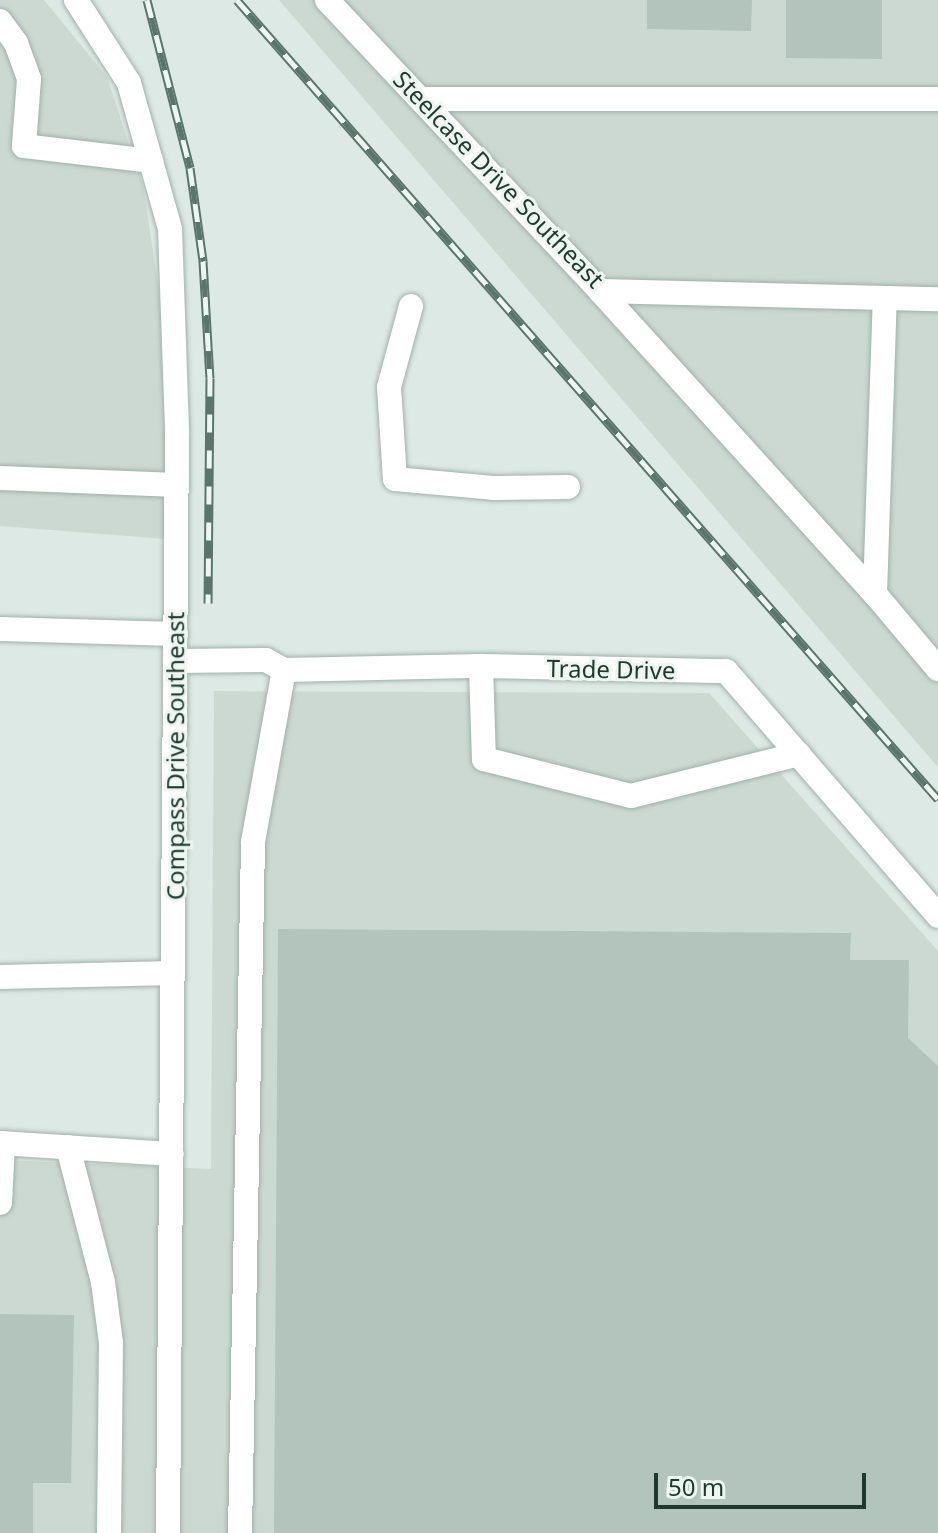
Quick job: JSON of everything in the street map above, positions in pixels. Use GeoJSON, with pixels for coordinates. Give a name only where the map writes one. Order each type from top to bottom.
{"type":"FeatureCollection","features":[{"type":"Feature","properties":{"kind":"street","name":"Compass Drive Southeast"},"geometry":{"type":"LineString","coordinates":[[76,0],[129,83],[170,229],[177,485],[168,1533]]}},
{"type":"Feature","properties":{"kind":"street","name":"Steelcase Drive Southeast"},"geometry":{"type":"LineString","coordinates":[[327,0],[600,291],[938,299]]}},
{"type":"Feature","properties":{"kind":"street"},"geometry":{"type":"LineString","coordinates":[[0,21],[16,43],[29,79],[24,146],[151,161]]}},
{"type":"Feature","properties":{"kind":"street"},"geometry":{"type":"LineString","coordinates":[[422,99],[938,99]]}},
{"type":"Feature","properties":{"kind":"street"},"geometry":{"type":"LineString","coordinates":[[600,291],[875,594],[938,669]]}},
{"type":"Feature","properties":{"kind":"street"},"geometry":{"type":"LineString","coordinates":[[875,594],[885,299]]}},
{"type":"Feature","properties":{"kind":"street"},"geometry":{"type":"LineString","coordinates":[[411,306],[389,387],[395,479],[493,488],[568,487]]}},
{"type":"Feature","properties":{"kind":"street"},"geometry":{"type":"LineString","coordinates":[[0,478],[177,485]]}},
{"type":"Feature","properties":{"kind":"street"},"geometry":{"type":"LineString","coordinates":[[0,629],[176,634]]}},
{"type":"Feature","properties":{"kind":"street","name":"Trade Drive"},"geometry":{"type":"LineString","coordinates":[[176,661],[266,660],[284,670],[481,666],[726,671],[938,916]]}},
{"type":"Feature","properties":{"kind":"street"},"geometry":{"type":"LineString","coordinates":[[481,666],[484,759],[631,796],[799,754]]}},
{"type":"Feature","properties":{"kind":"street"},"geometry":{"type":"LineString","coordinates":[[240,1533],[253,842],[284,670]]}},
{"type":"Feature","properties":{"kind":"street"},"geometry":{"type":"LineString","coordinates":[[0,977],[173,973]]}},
{"type":"Feature","properties":{"kind":"street"},"geometry":{"type":"LineString","coordinates":[[0,1203],[2,1143],[172,1154]]}},
{"type":"Feature","properties":{"kind":"street"},"geometry":{"type":"LineString","coordinates":[[68,1147],[103,1282],[111,1343],[109,1533]]}},
{"type":"Feature","properties":{"kind":"shaded area"},"geometry":{"type":"Polygon","coordinates":[[[0,0],[44,0],[107,77],[143,186],[167,344],[166,539],[0,526],[0,0]]]}},
{"type":"Feature","properties":{"kind":"shaded area"},"geometry":{"type":"Polygon","coordinates":[[[279,0],[938,0],[938,766],[936,765],[279,0]]]}},
{"type":"Feature","properties":{"kind":"shaded area"},"geometry":{"type":"Polygon","coordinates":[[[214,691],[709,693],[938,951],[938,1533],[0,1533],[0,1160],[211,1169],[214,691]]]}},
{"type":"Feature","properties":{"kind":"building"},"geometry":{"type":"Polygon","coordinates":[[[647,0],[752,0],[751,31],[647,29],[647,0]]]}},
{"type":"Feature","properties":{"kind":"building"},"geometry":{"type":"Polygon","coordinates":[[[786,0],[882,0],[882,59],[786,58],[786,0]]]}},
{"type":"Feature","properties":{"kind":"building"},"geometry":{"type":"Polygon","coordinates":[[[278,929],[851,933],[850,960],[909,960],[908,1038],[938,1066],[938,1533],[274,1533],[278,929]]]}},
{"type":"Feature","properties":{"kind":"building"},"geometry":{"type":"Polygon","coordinates":[[[0,1314],[74,1315],[71,1483],[33,1483],[33,1533],[0,1533],[0,1314]]]}},
{"type":"Feature","properties":{"kind":"railway"},"geometry":{"type":"LineString","coordinates":[[147,0],[190,168],[203,261],[210,378],[208,603]]}},
{"type":"Feature","properties":{"kind":"railway"},"geometry":{"type":"LineString","coordinates":[[237,0],[938,799]]}}]}
